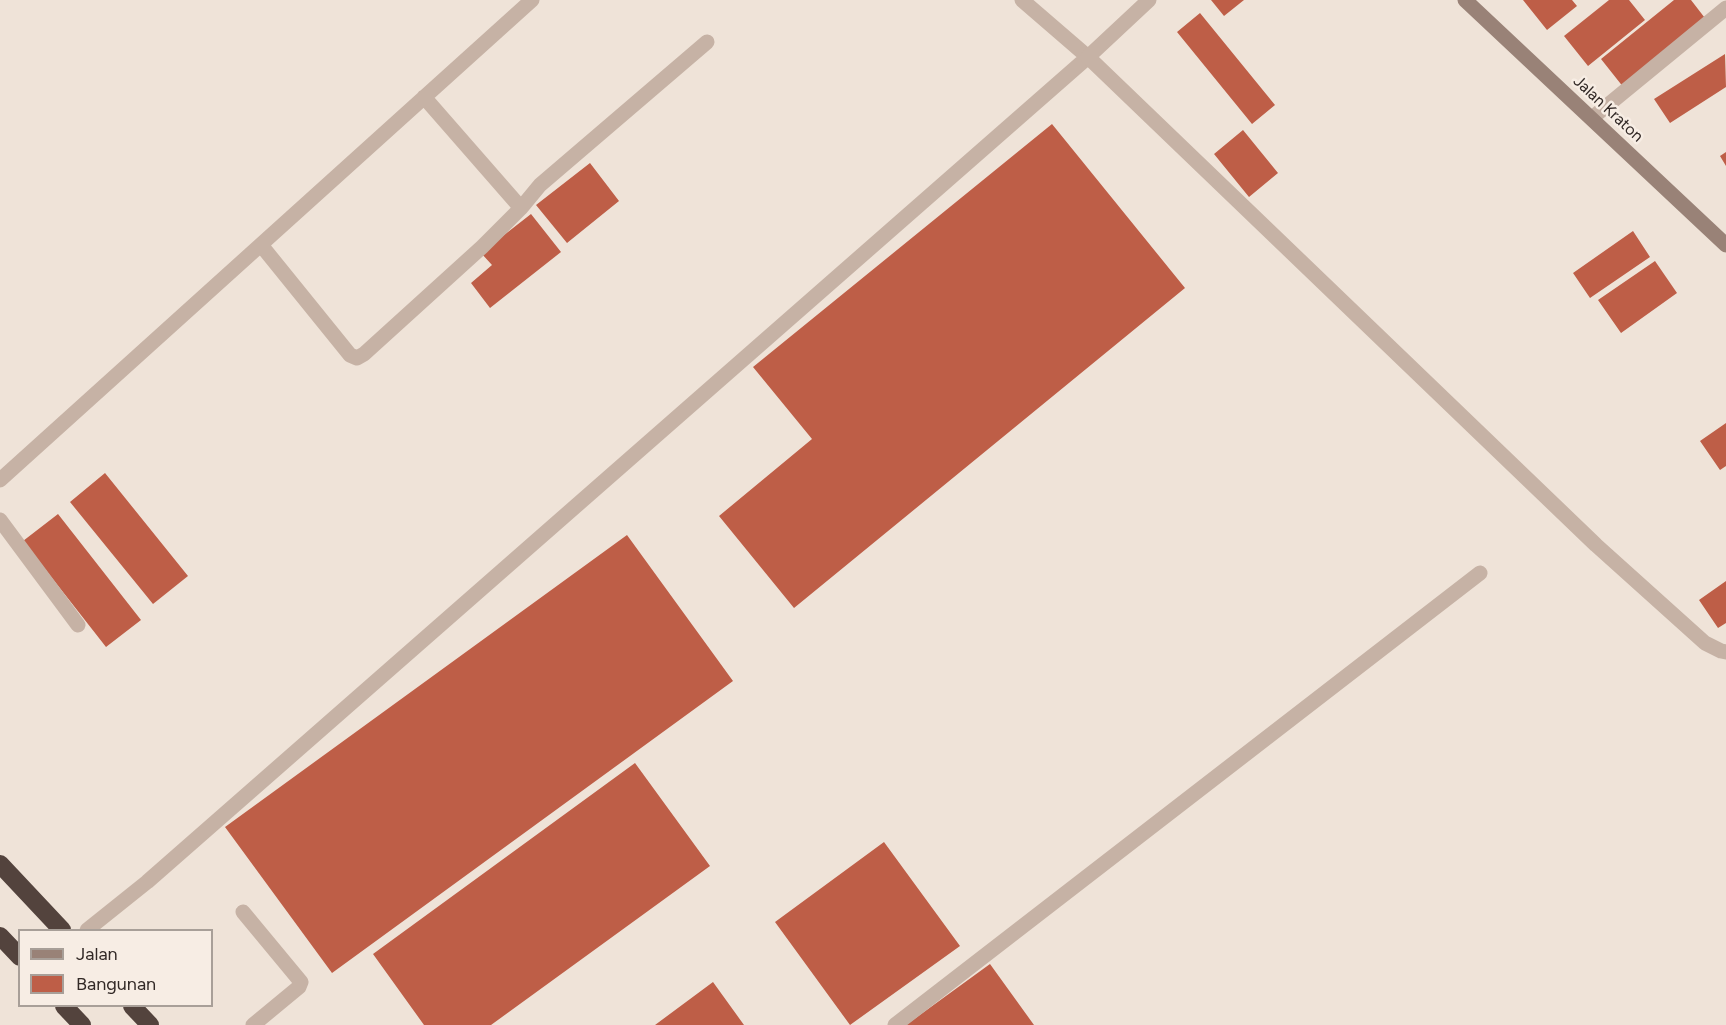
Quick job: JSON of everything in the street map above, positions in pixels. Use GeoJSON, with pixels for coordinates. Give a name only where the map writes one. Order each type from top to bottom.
{"type":"FeatureCollection","features":[{"type":"Feature","properties":{"kind":"highway"},"geometry":{"type":"LineString","coordinates":[[0,864],[61,929]]}},
{"type":"Feature","properties":{"kind":"highway"},"geometry":{"type":"LineString","coordinates":[[0,936],[18,955]]}},
{"type":"Feature","properties":{"kind":"highway"},"geometry":{"type":"LineString","coordinates":[[66,1007],[81,1025]]}},
{"type":"Feature","properties":{"kind":"highway"},"geometry":{"type":"LineString","coordinates":[[134,1007],[150,1025]]}},
{"type":"Feature","properties":{"kind":"street"},"geometry":{"type":"LineString","coordinates":[[0,480],[532,0]]}},
{"type":"Feature","properties":{"kind":"street"},"geometry":{"type":"LineString","coordinates":[[1022,0],[1088,57],[1596,545],[1705,643],[1726,652]]}},
{"type":"Feature","properties":{"kind":"street"},"geometry":{"type":"LineString","coordinates":[[88,929],[147,882],[1088,57],[1149,0]]}},
{"type":"Feature","properties":{"kind":"street","name":"Jalan Kraton"},"geometry":{"type":"LineString","coordinates":[[1465,0],[1726,246]]}},
{"type":"Feature","properties":{"kind":"street"},"geometry":{"type":"LineString","coordinates":[[1592,118],[1726,8]]}},
{"type":"Feature","properties":{"kind":"street"},"geometry":{"type":"LineString","coordinates":[[261,245],[350,355],[357,358],[482,247],[521,208],[540,185],[707,42]]}},
{"type":"Feature","properties":{"kind":"street"},"geometry":{"type":"LineString","coordinates":[[424,98],[521,208]]}},
{"type":"Feature","properties":{"kind":"street"},"geometry":{"type":"LineString","coordinates":[[0,520],[78,625]]}},
{"type":"Feature","properties":{"kind":"street"},"geometry":{"type":"LineString","coordinates":[[895,1025],[1480,573]]}},
{"type":"Feature","properties":{"kind":"street"},"geometry":{"type":"LineString","coordinates":[[243,912],[301,982],[299,987],[253,1025]]}},
{"type":"Feature","properties":{"kind":"building"},"geometry":{"type":"Polygon","coordinates":[[[1211,0],[1244,0],[1224,16],[1211,0]]]}},
{"type":"Feature","properties":{"kind":"building"},"geometry":{"type":"Polygon","coordinates":[[[1523,0],[1572,0],[1577,6],[1547,30],[1523,0]]]}},
{"type":"Feature","properties":{"kind":"building"},"geometry":{"type":"Polygon","coordinates":[[[1609,0],[1629,0],[1645,20],[1588,66],[1564,36],[1609,0]]]}},
{"type":"Feature","properties":{"kind":"building"},"geometry":{"type":"Polygon","coordinates":[[[1674,0],[1691,0],[1708,22],[1624,88],[1601,59],[1674,0]]]}},
{"type":"Feature","properties":{"kind":"building"},"geometry":{"type":"Polygon","coordinates":[[[1200,13],[1275,105],[1252,124],[1177,32],[1200,13]]]}},
{"type":"Feature","properties":{"kind":"building"},"geometry":{"type":"Polygon","coordinates":[[[1725,54],[1726,87],[1670,123],[1654,99],[1725,54]]]}},
{"type":"Feature","properties":{"kind":"building"},"geometry":{"type":"Polygon","coordinates":[[[1052,124],[1185,288],[794,608],[719,516],[812,439],[753,367],[1052,124]]]}},
{"type":"Feature","properties":{"kind":"building"},"geometry":{"type":"Polygon","coordinates":[[[1243,130],[1278,173],[1249,197],[1214,154],[1243,130]]]}},
{"type":"Feature","properties":{"kind":"building"},"geometry":{"type":"Polygon","coordinates":[[[1726,152],[1726,166],[1720,156],[1726,152]]]}},
{"type":"Feature","properties":{"kind":"building"},"geometry":{"type":"Polygon","coordinates":[[[590,163],[619,201],[567,243],[536,205],[590,163]]]}},
{"type":"Feature","properties":{"kind":"building"},"geometry":{"type":"Polygon","coordinates":[[[531,214],[561,252],[490,308],[471,283],[492,265],[481,253],[531,214]]]}},
{"type":"Feature","properties":{"kind":"building"},"geometry":{"type":"Polygon","coordinates":[[[1633,231],[1650,257],[1590,298],[1573,273],[1633,231]]]}},
{"type":"Feature","properties":{"kind":"building"},"geometry":{"type":"Polygon","coordinates":[[[1655,261],[1677,293],[1621,333],[1598,300],[1655,261]]]}},
{"type":"Feature","properties":{"kind":"building"},"geometry":{"type":"Polygon","coordinates":[[[1726,423],[1726,466],[1720,470],[1700,441],[1726,423]]]}},
{"type":"Feature","properties":{"kind":"building"},"geometry":{"type":"Polygon","coordinates":[[[105,473],[188,576],[153,604],[70,502],[105,473]]]}},
{"type":"Feature","properties":{"kind":"building"},"geometry":{"type":"Polygon","coordinates":[[[58,514],[141,620],[106,647],[23,541],[58,514]]]}},
{"type":"Feature","properties":{"kind":"building"},"geometry":{"type":"Polygon","coordinates":[[[627,535],[733,681],[332,973],[225,827],[627,535]]]}},
{"type":"Feature","properties":{"kind":"building"},"geometry":{"type":"Polygon","coordinates":[[[1726,581],[1726,623],[1718,628],[1699,600],[1726,581]]]}},
{"type":"Feature","properties":{"kind":"building"},"geometry":{"type":"Polygon","coordinates":[[[635,763],[710,866],[491,1025],[424,1025],[373,954],[635,763]]]}},
{"type":"Feature","properties":{"kind":"building"},"geometry":{"type":"Polygon","coordinates":[[[884,842],[960,946],[850,1025],[775,922],[884,842]]]}},
{"type":"Feature","properties":{"kind":"building"},"geometry":{"type":"Polygon","coordinates":[[[990,964],[1034,1025],[906,1025],[990,964]]]}},
{"type":"Feature","properties":{"kind":"building"},"geometry":{"type":"Polygon","coordinates":[[[713,982],[744,1025],[655,1025],[713,982]]]}}]}
